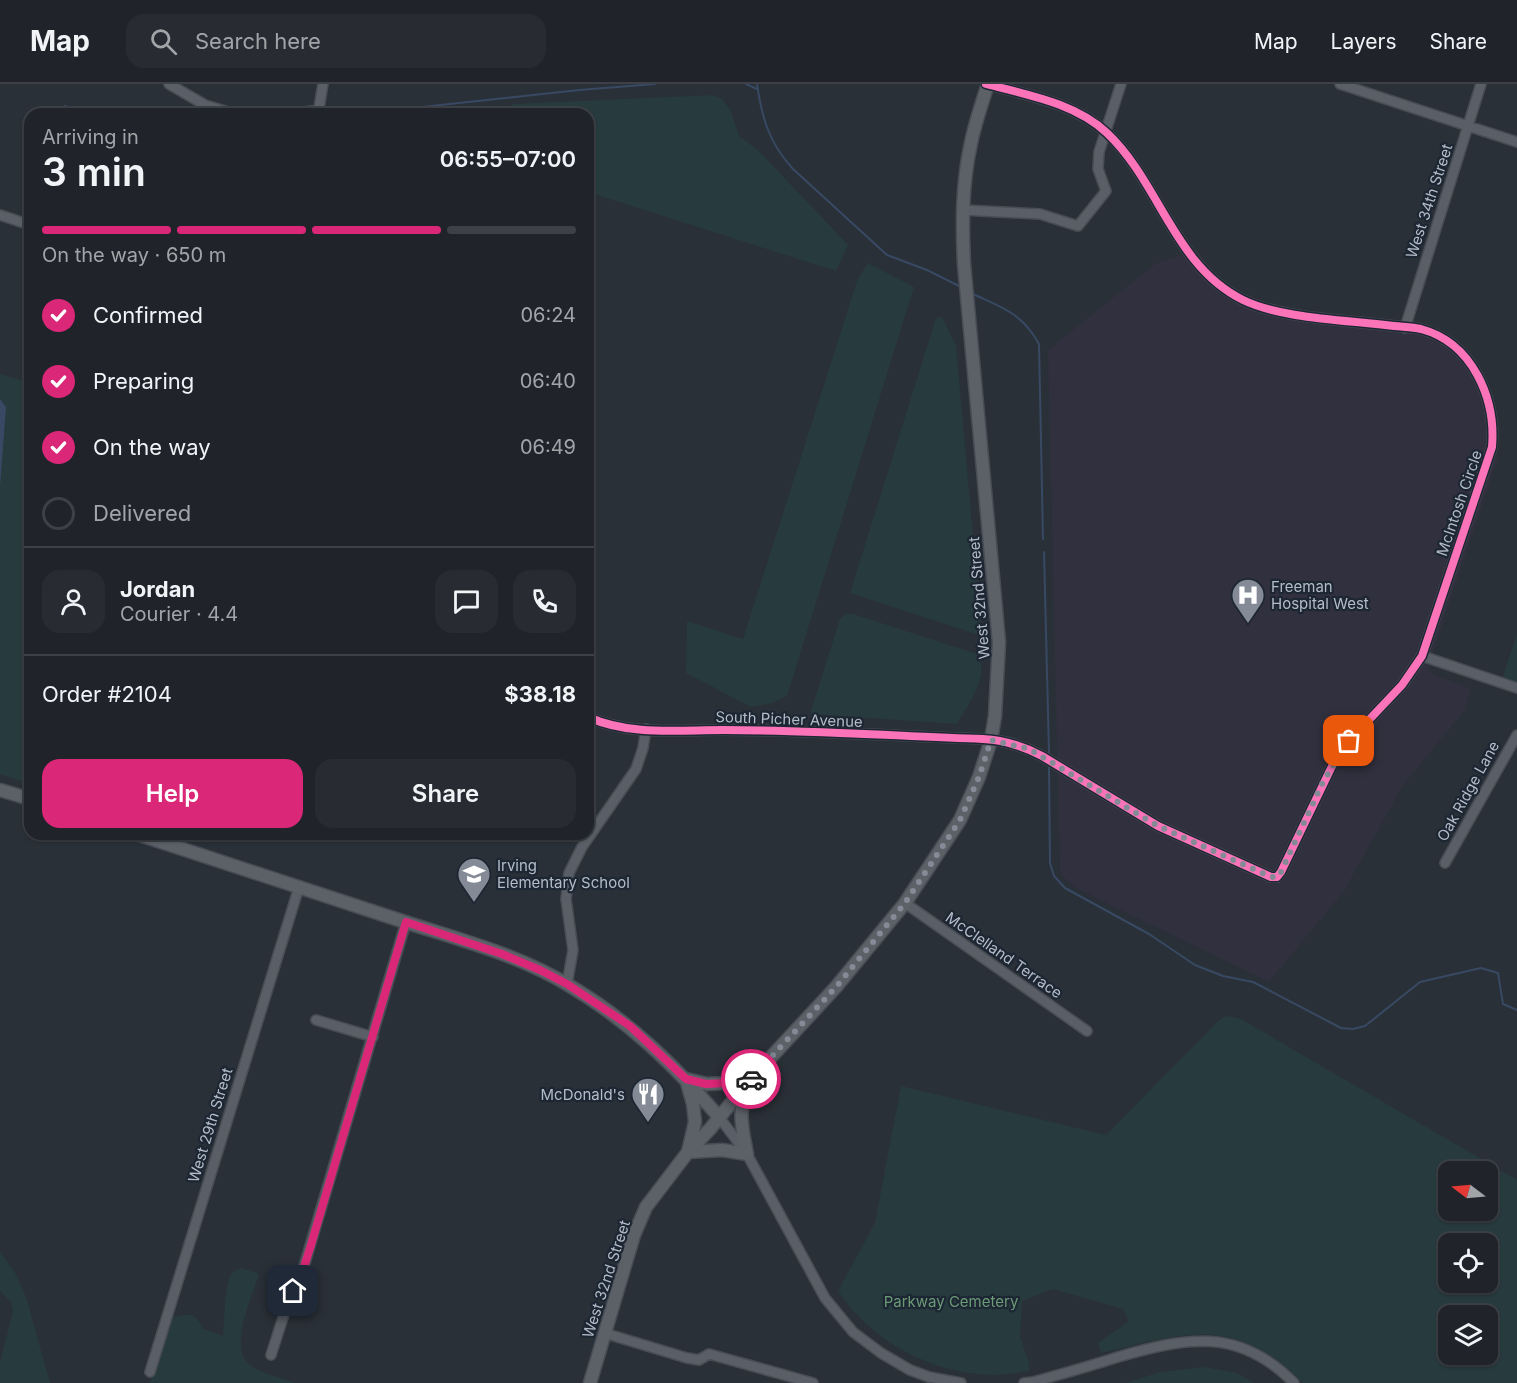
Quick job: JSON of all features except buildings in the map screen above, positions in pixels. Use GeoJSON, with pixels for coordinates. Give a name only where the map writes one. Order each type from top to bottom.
{"type":"FeatureCollection","features":[{"type":"Feature","properties":{"kind":"main road","name":"West 32nd Street"},"geometry":{"type":"LineString","coordinates":[[590,1383],[634,1235],[646,1207],[688,1152],[748,1082],[836,987],[905,903],[960,820],[979,777],[991,740],[998,694],[999,642],[964,264],[962,210],[965,172],[971,141],[987,84]]}},
{"type":"Feature","properties":{"kind":"main road"},"geometry":{"type":"LineString","coordinates":[[0,790],[24,797]]}},
{"type":"Feature","properties":{"kind":"main road"},"geometry":{"type":"LineString","coordinates":[[155,840],[502,954],[540,970],[567,984],[630,1026],[686,1079],[719,1117]]}},
{"type":"Feature","properties":{"kind":"main road"},"geometry":{"type":"LineString","coordinates":[[686,1079],[706,1084],[748,1082],[740,1121],[747,1154],[722,1150],[688,1152],[695,1122],[686,1079]]}},
{"type":"Feature","properties":{"kind":"street"},"geometry":{"type":"LineString","coordinates":[[169,84],[205,105],[215,108]]}},
{"type":"Feature","properties":{"kind":"street"},"geometry":{"type":"LineString","coordinates":[[319,108],[323,84]]}},
{"type":"Feature","properties":{"kind":"street","name":"McIntosh Circle"},"geometry":{"type":"LineString","coordinates":[[987,84],[1063,106],[1106,132],[1133,162],[1191,257],[1216,283],[1239,298],[1253,305],[1279,312],[1420,329],[1444,340],[1474,368],[1489,399],[1494,431],[1489,460],[1422,656],[1402,685],[1349,741],[1334,762],[1277,877],[1271,877],[1158,826],[1029,749],[991,740]]}},
{"type":"Feature","properties":{"kind":"street"},"geometry":{"type":"LineString","coordinates":[[962,210],[1040,214],[1078,226],[1106,191],[1098,169],[1099,152],[1121,84]]}},
{"type":"Feature","properties":{"kind":"street"},"geometry":{"type":"LineString","coordinates":[[1340,84],[1517,142]]}},
{"type":"Feature","properties":{"kind":"street","name":"West 34th Street"},"geometry":{"type":"LineString","coordinates":[[1405,328],[1481,84]]}},
{"type":"Feature","properties":{"kind":"street"},"geometry":{"type":"LineString","coordinates":[[0,215],[24,223]]}},
{"type":"Feature","properties":{"kind":"street"},"geometry":{"type":"LineString","coordinates":[[1422,656],[1517,688]]}},
{"type":"Feature","properties":{"kind":"street","name":"South Picher Avenue"},"geometry":{"type":"LineString","coordinates":[[594,719],[611,726],[675,731],[723,730],[991,740]]}},
{"type":"Feature","properties":{"kind":"street"},"geometry":{"type":"LineString","coordinates":[[594,830],[636,769],[646,729]]}},
{"type":"Feature","properties":{"kind":"street","name":"Oak Ridge Lane"},"geometry":{"type":"LineString","coordinates":[[1445,863],[1517,735]]}},
{"type":"Feature","properties":{"kind":"street"},"geometry":{"type":"LineString","coordinates":[[567,984],[573,950],[567,910],[568,877],[587,840]]}},
{"type":"Feature","properties":{"kind":"street","name":"West 29th Street"},"geometry":{"type":"LineString","coordinates":[[150,1372],[299,887]]}},
{"type":"Feature","properties":{"kind":"street","name":"McClelland Terrace"},"geometry":{"type":"LineString","coordinates":[[905,903],[1086,1031]]}},
{"type":"Feature","properties":{"kind":"street"},"geometry":{"type":"LineString","coordinates":[[271,1355],[289,1299],[299,1283],[406,922]]}},
{"type":"Feature","properties":{"kind":"street"},"geometry":{"type":"LineString","coordinates":[[316,1020],[373,1037]]}},
{"type":"Feature","properties":{"kind":"street"},"geometry":{"type":"LineString","coordinates":[[719,1117],[747,1154],[825,1298],[853,1332],[910,1370],[928,1377],[961,1383]]}},
{"type":"Feature","properties":{"kind":"street"},"geometry":{"type":"LineString","coordinates":[[604,1333],[687,1358],[699,1359],[709,1354],[813,1383]]}},
{"type":"Feature","properties":{"kind":"street"},"geometry":{"type":"LineString","coordinates":[[1024,1383],[1155,1346],[1188,1340],[1212,1341],[1256,1353],[1280,1368],[1294,1383]]}},
{"type":"Feature","properties":{"kind":"shaded area","name":"Freeman Hospital West"},"geometry":{"type":"Polygon","coordinates":[[[1197,250],[1218,277],[1250,299],[1283,309],[1393,319],[1447,337],[1479,366],[1491,391],[1499,427],[1497,461],[1428,672],[1471,689],[1464,711],[1402,787],[1344,891],[1269,982],[1076,888],[1060,874],[1048,350],[1155,264],[1197,250]]]}},
{"type":"Feature","properties":{"kind":"green space"},"geometry":{"type":"Polygon","coordinates":[[[713,95],[722,99],[731,111],[739,136],[758,150],[848,245],[836,271],[594,194],[594,108],[512,108],[512,104],[713,95]]]}},
{"type":"Feature","properties":{"kind":"green space"},"geometry":{"type":"Polygon","coordinates":[[[868,263],[914,287],[787,696],[772,703],[751,707],[686,673],[687,621],[743,639],[858,278],[868,263]]]}},
{"type":"Feature","properties":{"kind":"green space"},"geometry":{"type":"Polygon","coordinates":[[[942,317],[956,346],[982,636],[850,593],[936,318],[942,317]]]}},
{"type":"Feature","properties":{"kind":"green space"},"geometry":{"type":"Polygon","coordinates":[[[0,374],[24,381],[24,782],[0,774],[0,374]]]}},
{"type":"Feature","properties":{"kind":"green space"},"geometry":{"type":"Polygon","coordinates":[[[846,614],[853,614],[977,654],[981,663],[980,681],[957,724],[810,714],[840,619],[846,614]]]}},
{"type":"Feature","properties":{"kind":"green space"},"geometry":{"type":"Polygon","coordinates":[[[1517,634],[1517,683],[1502,679],[1517,634]]]}},
{"type":"Feature","properties":{"kind":"green space","name":"Parkway Cemetery"},"geometry":{"type":"Polygon","coordinates":[[[1226,1016],[1241,1019],[1484,1161],[1438,1161],[1438,1221],[1498,1221],[1498,1169],[1517,1180],[1517,1383],[1303,1383],[1278,1361],[1255,1346],[1232,1338],[1208,1335],[1158,1340],[1101,1353],[1098,1343],[1129,1321],[1123,1309],[1053,1289],[1022,1301],[1020,1337],[1029,1363],[1029,1371],[997,1375],[969,1373],[925,1361],[905,1351],[868,1325],[838,1291],[875,1223],[901,1086],[1106,1135],[1219,1020],[1226,1016]]]}},
{"type":"Feature","properties":{"kind":"green space"},"geometry":{"type":"Polygon","coordinates":[[[0,1251],[17,1276],[26,1297],[50,1383],[0,1383],[0,1362],[13,1311],[11,1302],[0,1291],[0,1251]]]}},
{"type":"Feature","properties":{"kind":"green space"},"geometry":{"type":"Polygon","coordinates":[[[242,1268],[259,1274],[243,1322],[241,1348],[244,1358],[256,1369],[295,1383],[150,1383],[171,1317],[191,1315],[197,1319],[203,1329],[223,1336],[228,1281],[232,1273],[242,1268]]]}},
{"type":"Feature","properties":{"kind":"green space"},"geometry":{"type":"Polygon","coordinates":[[[1203,1367],[1237,1373],[1254,1383],[1126,1383],[1160,1372],[1203,1367]]]}},
{"type":"Feature","properties":{"kind":"water"},"geometry":{"type":"Polygon","coordinates":[[[0,399],[6,407],[0,486],[0,399]]]}},
{"type":"Feature","properties":{"kind":"waterway"},"geometry":{"type":"LineString","coordinates":[[412,108],[655,84]]}},
{"type":"Feature","properties":{"kind":"waterway"},"geometry":{"type":"LineString","coordinates":[[746,84],[757,89]]}},
{"type":"Feature","properties":{"kind":"waterway"},"geometry":{"type":"LineString","coordinates":[[757,84],[761,108],[772,140],[793,169],[887,255],[927,270],[959,286]]}},
{"type":"Feature","properties":{"kind":"waterway"},"geometry":{"type":"LineString","coordinates":[[65,106],[70,108]]}},
{"type":"Feature","properties":{"kind":"waterway"},"geometry":{"type":"LineString","coordinates":[[973,294],[1019,318],[1039,344],[1043,539]]}},
{"type":"Feature","properties":{"kind":"waterway"},"geometry":{"type":"LineString","coordinates":[[1044,552],[1049,753]]}},
{"type":"Feature","properties":{"kind":"waterway"},"geometry":{"type":"LineString","coordinates":[[1049,767],[1050,863],[1054,876],[1065,888],[1149,934],[1195,965],[1223,976],[1253,982],[1341,1028],[1353,1029],[1365,1026],[1420,982],[1481,968],[1498,973],[1503,1004],[1517,1010]]}},
{"type":"Feature","properties":{"kind":"cycle path"},"geometry":{"type":"LineString","coordinates":[[594,719],[620,727],[654,731],[788,731],[983,739],[1006,742],[1042,756],[1158,826],[1271,877],[1277,877],[1334,762],[1349,741],[1402,685],[1422,656],[1492,447],[1490,410],[1485,392],[1467,360],[1455,347],[1439,336],[1421,329],[1296,315],[1243,300],[1220,285],[1200,267],[1169,222],[1141,175],[1107,133],[1080,114],[1065,107],[1034,96],[986,84]]}},
{"type":"Feature","properties":{"kind":"way so far"},"geometry":{"type":"LineString","coordinates":[[751,1079],[836,987],[905,903],[960,820],[979,777],[991,740],[1029,749],[1158,826],[1271,877],[1277,877],[1281,872],[1323,782],[1349,741]]}},
{"type":"Feature","properties":{"kind":"place","name":"Freeman Hospital West"},"geometry":{"type":"Point","coordinates":[1248,624]}},
{"type":"Feature","properties":{"kind":"place","name":"Irving Elementary School"},"geometry":{"type":"Point","coordinates":[474,903]}},
{"type":"Feature","properties":{"kind":"place","name":"McDonald's"},"geometry":{"type":"Point","coordinates":[648,1123]}},
{"type":"Feature","properties":{"kind":"route"},"geometry":{"type":"LineString","coordinates":[[293,1291],[299,1283],[311,1245],[406,922],[502,954],[573,987],[630,1026],[686,1079],[706,1084],[748,1082],[751,1079]]}}]}
